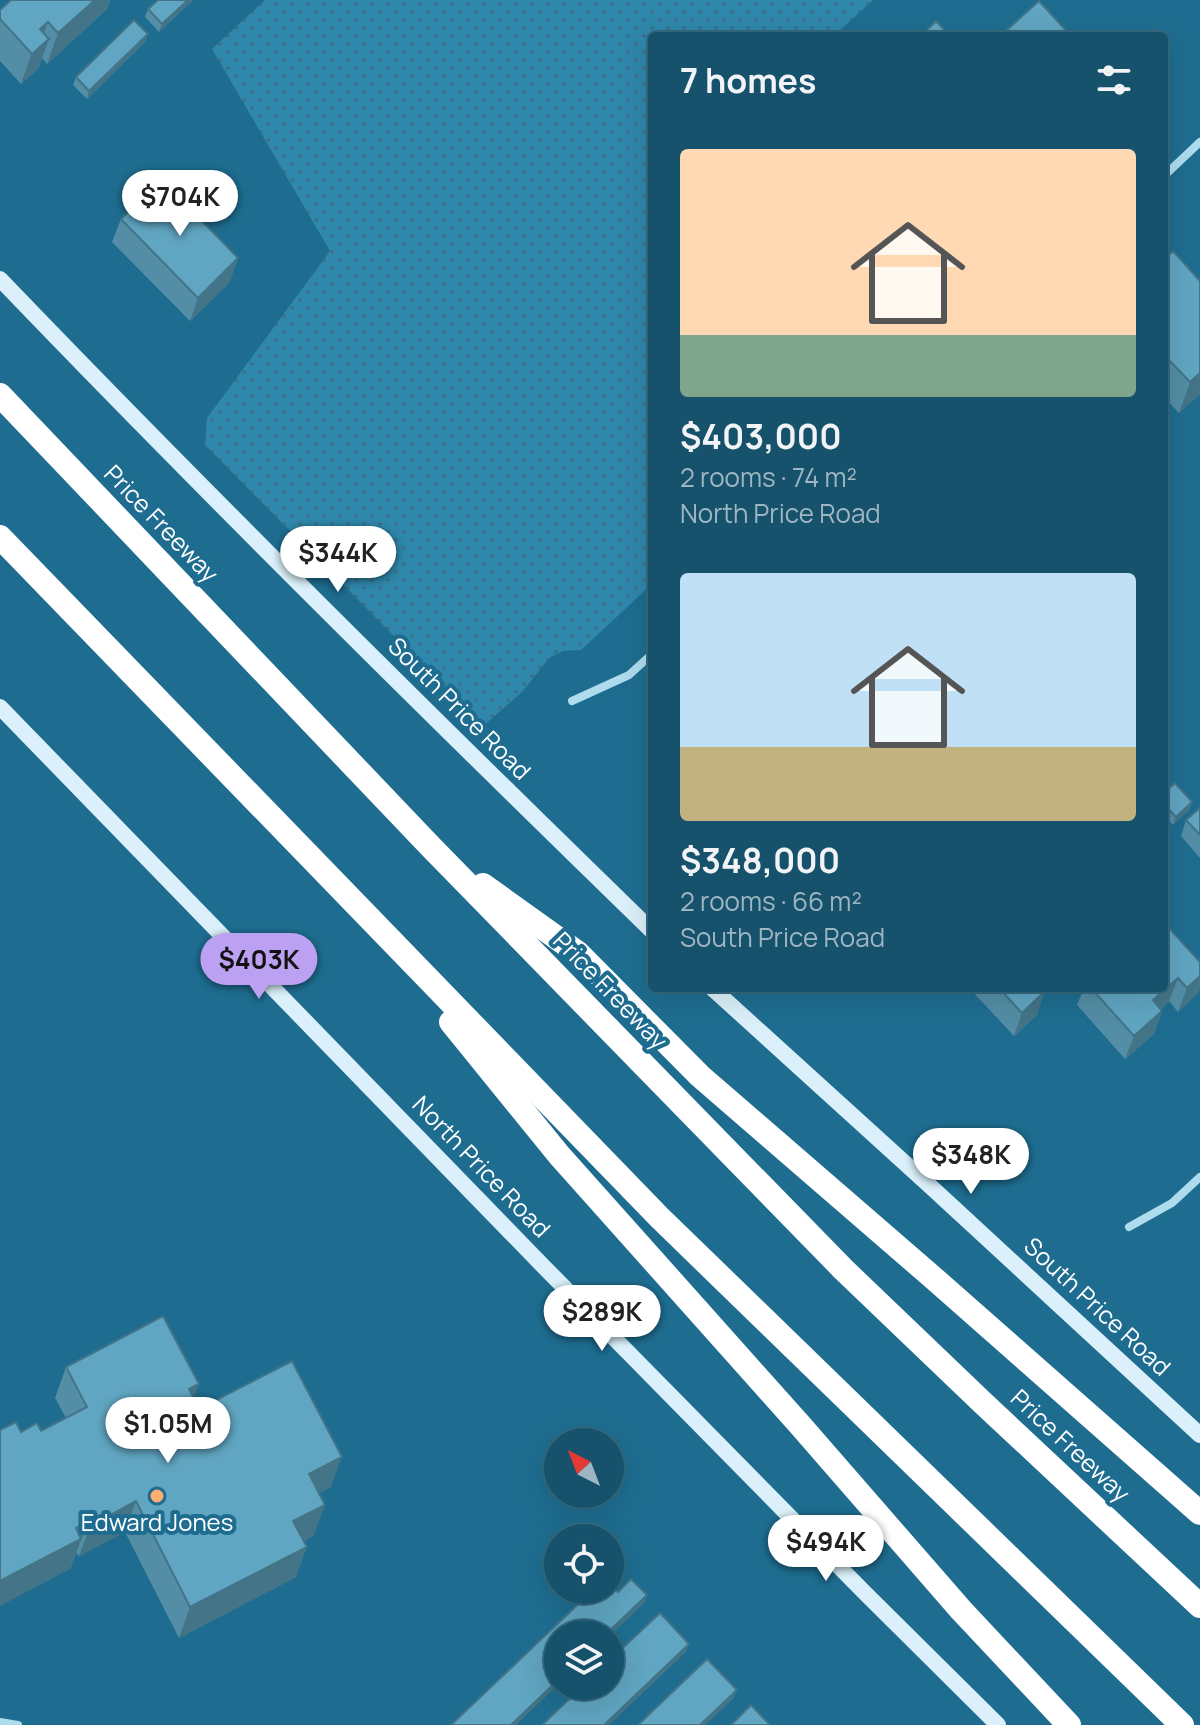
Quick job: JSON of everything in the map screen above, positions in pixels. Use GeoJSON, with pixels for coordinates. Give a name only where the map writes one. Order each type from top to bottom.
{"type":"FeatureCollection","features":[{"type":"Feature","properties":{"kind":"highway","name":"Price Freeway"},"geometry":{"type":"LineString","coordinates":[[0,395],[430,846],[843,1269],[1200,1606]]}},
{"type":"Feature","properties":{"kind":"highway"},"geometry":{"type":"LineString","coordinates":[[0,537],[659,1217],[1182,1725]]}},
{"type":"Feature","properties":{"kind":"highway"},"geometry":{"type":"LineString","coordinates":[[430,846],[578,953],[700,1076],[1200,1513]]}},
{"type":"Feature","properties":{"kind":"highway"},"geometry":{"type":"LineString","coordinates":[[349,897],[559,1155],[961,1610],[1069,1725]]}},
{"type":"Feature","properties":{"kind":"main road","name":"South Price Road"},"geometry":{"type":"LineString","coordinates":[[0,279],[395,680],[648,927]]}},
{"type":"Feature","properties":{"kind":"main road","name":"North Price Road"},"geometry":{"type":"LineString","coordinates":[[0,707],[546,1269],[998,1725]]}},
{"type":"Feature","properties":{"kind":"main road","name":"South Price Road"},"geometry":{"type":"LineString","coordinates":[[716,992],[1200,1435]]}},
{"type":"Feature","properties":{"kind":"street"},"geometry":{"type":"LineString","coordinates":[[1168,172],[1200,142]]}},
{"type":"Feature","properties":{"kind":"street"},"geometry":{"type":"LineString","coordinates":[[572,701],[629,675],[648,658]]}},
{"type":"Feature","properties":{"kind":"street"},"geometry":{"type":"LineString","coordinates":[[1129,1227],[1172,1203],[1200,1177]]}},
{"type":"Feature","properties":{"kind":"street"},"geometry":{"type":"LineString","coordinates":[[0,1722],[18,1725]]}},
{"type":"Feature","properties":{"kind":"shaded area"},"geometry":{"type":"Polygon","coordinates":[[[265,0],[873,0],[838,32],[648,32],[648,588],[581,650],[563,651],[549,658],[523,691],[483,726],[205,445],[207,418],[330,251],[212,49],[265,0]]]}},
{"type":"Feature","properties":{"kind":"building"},"geometry":{"type":"Polygon","coordinates":[[[11,0],[95,0],[58,33],[48,22],[40,29],[49,39],[32,54],[0,19],[0,10],[11,0]]]}},
{"type":"Feature","properties":{"kind":"building"},"geometry":{"type":"Polygon","coordinates":[[[158,0],[188,0],[162,24],[148,9],[158,0]]]}},
{"type":"Feature","properties":{"kind":"building"},"geometry":{"type":"Polygon","coordinates":[[[1039,1],[1067,32],[1004,32],[1039,1]]]}},
{"type":"Feature","properties":{"kind":"building"},"geometry":{"type":"Polygon","coordinates":[[[134,20],[148,34],[89,91],[76,77],[134,20]]]}},
{"type":"Feature","properties":{"kind":"building"},"geometry":{"type":"Polygon","coordinates":[[[936,21],[946,32],[925,32],[936,21]]]}},
{"type":"Feature","properties":{"kind":"building"},"geometry":{"type":"Polygon","coordinates":[[[161,179],[238,258],[198,298],[121,219],[161,179]]]}},
{"type":"Feature","properties":{"kind":"building"},"geometry":{"type":"Polygon","coordinates":[[[1173,251],[1200,281],[1200,373],[1190,382],[1170,361],[1168,363],[1168,255],[1173,251]]]}},
{"type":"Feature","properties":{"kind":"building"},"geometry":{"type":"Polygon","coordinates":[[[1175,783],[1192,802],[1176,817],[1168,808],[1168,789],[1175,783]]]}},
{"type":"Feature","properties":{"kind":"building"},"geometry":{"type":"Polygon","coordinates":[[[1200,808],[1200,835],[1186,820],[1200,808]]]}},
{"type":"Feature","properties":{"kind":"building"},"geometry":{"type":"Polygon","coordinates":[[[1168,927],[1200,962],[1200,976],[1187,988],[1178,978],[1168,987],[1168,927]]]}},
{"type":"Feature","properties":{"kind":"building"},"geometry":{"type":"Polygon","coordinates":[[[1003,992],[1044,992],[1022,1013],[1003,992]]]}},
{"type":"Feature","properties":{"kind":"building"},"geometry":{"type":"Polygon","coordinates":[[[1095,992],[1162,992],[1153,1000],[1162,1011],[1134,1036],[1095,992]]]}},
{"type":"Feature","properties":{"kind":"building","name":"Edward Jones"},"geometry":{"type":"Polygon","coordinates":[[[163,1316],[199,1384],[189,1389],[199,1409],[292,1361],[342,1457],[309,1474],[325,1505],[293,1521],[307,1547],[190,1607],[136,1501],[90,1526],[88,1522],[76,1528],[81,1539],[0,1581],[0,1430],[16,1422],[21,1432],[37,1423],[41,1431],[87,1407],[66,1367],[163,1316]]]}},
{"type":"Feature","properties":{"kind":"building"},"geometry":{"type":"Polygon","coordinates":[[[631,1579],[647,1595],[621,1620],[561,1620],[578,1604],[624,1604],[624,1586],[631,1579]]]}},
{"type":"Feature","properties":{"kind":"building"},"geometry":{"type":"Polygon","coordinates":[[[660,1613],[689,1644],[604,1725],[542,1725],[568,1700],[624,1700],[624,1647],[660,1613]]]}},
{"type":"Feature","properties":{"kind":"building"},"geometry":{"type":"Polygon","coordinates":[[[544,1637],[544,1693],[511,1725],[451,1725],[544,1637]]]}},
{"type":"Feature","properties":{"kind":"building"},"geometry":{"type":"Polygon","coordinates":[[[707,1659],[737,1690],[700,1725],[638,1725],[707,1659]]]}},
{"type":"Feature","properties":{"kind":"building"},"geometry":{"type":"Polygon","coordinates":[[[751,1705],[770,1725],[731,1725],[751,1705]]]}},
{"type":"Feature","properties":{"kind":"place","name":"Edward Jones"},"geometry":{"type":"Point","coordinates":[157,1496]}}]}
